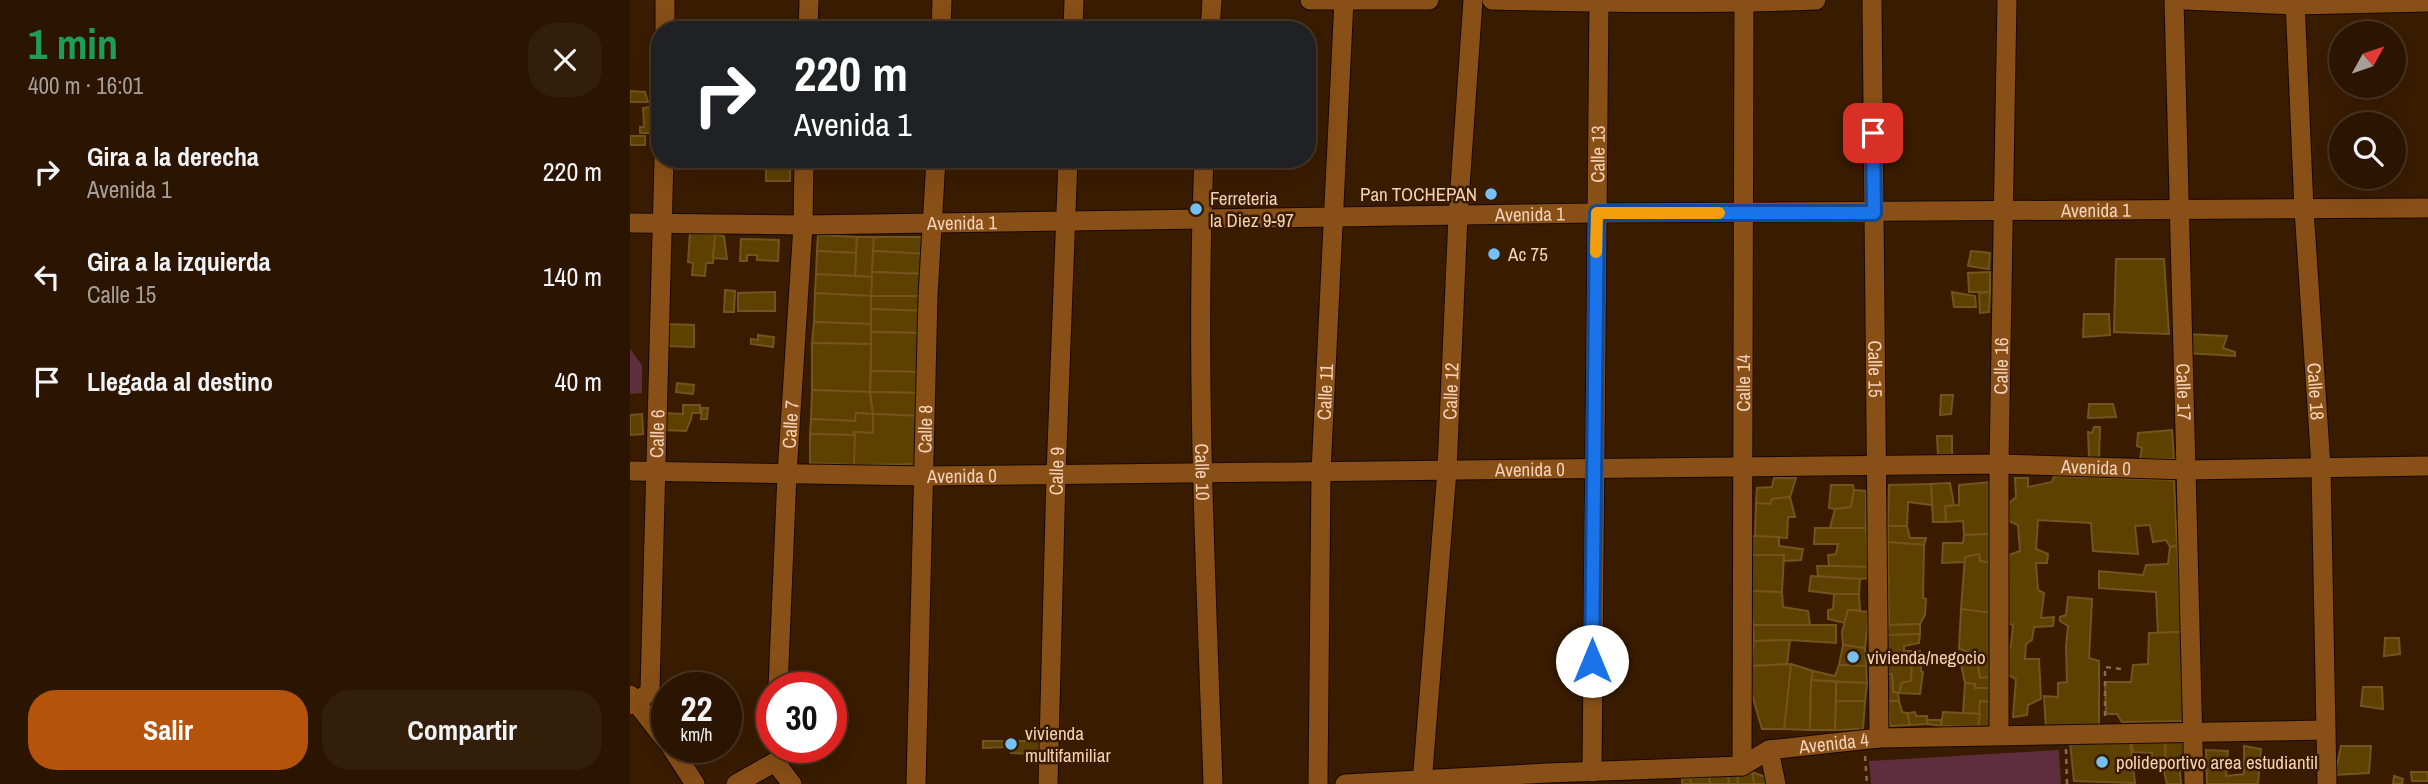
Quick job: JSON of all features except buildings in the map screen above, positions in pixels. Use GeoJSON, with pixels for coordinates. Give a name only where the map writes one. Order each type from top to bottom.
{"type":"FeatureCollection","features":[{"type":"Feature","properties":{"kind":"street"},"geometry":{"type":"LineString","coordinates":[[665,0],[665,21]]}},
{"type":"Feature","properties":{"kind":"street"},"geometry":{"type":"LineString","coordinates":[[808,21],[809,0]]}},
{"type":"Feature","properties":{"kind":"street"},"geometry":{"type":"LineString","coordinates":[[941,21],[942,0]]}},
{"type":"Feature","properties":{"kind":"street"},"geometry":{"type":"LineString","coordinates":[[1073,21],[1074,0]]}},
{"type":"Feature","properties":{"kind":"street"},"geometry":{"type":"LineString","coordinates":[[1211,21],[1212,0]]}},
{"type":"Feature","properties":{"kind":"street"},"geometry":{"type":"LineString","coordinates":[[1310,0],[1429,0]]}},
{"type":"Feature","properties":{"kind":"street","name":"Calle 12"},"geometry":{"type":"LineString","coordinates":[[1422,782],[1447,470],[1458,216],[1473,0]]}},
{"type":"Feature","properties":{"kind":"street"},"geometry":{"type":"LineString","coordinates":[[1492,0],[1815,0]]}},
{"type":"Feature","properties":{"kind":"street","name":"Calle 15"},"geometry":{"type":"LineString","coordinates":[[1872,0],[1875,465],[1872,739]]}},
{"type":"Feature","properties":{"kind":"street","name":"Calle 16"},"geometry":{"type":"LineString","coordinates":[[1999,734],[1999,464],[2007,0]]}},
{"type":"Feature","properties":{"kind":"street","name":"Calle 17"},"geometry":{"type":"LineString","coordinates":[[2174,0],[2194,784]]}},
{"type":"Feature","properties":{"kind":"street"},"geometry":{"type":"LineString","coordinates":[[2185,0],[2428,2]]}},
{"type":"Feature","properties":{"kind":"street","name":"Calle 11"},"geometry":{"type":"LineString","coordinates":[[1318,784],[1321,472],[1344,1]]}},
{"type":"Feature","properties":{"kind":"street","name":"Calle 13"},"geometry":{"type":"LineString","coordinates":[[1592,772],[1599,1]]}},
{"type":"Feature","properties":{"kind":"street","name":"Calle 14"},"geometry":{"type":"LineString","coordinates":[[1742,766],[1744,1]]}},
{"type":"Feature","properties":{"kind":"street","name":"Calle 18"},"geometry":{"type":"LineString","coordinates":[[2295,3],[2304,209],[2321,467],[2328,784]]}},
{"type":"Feature","properties":{"kind":"street","name":"Calle 6"},"geometry":{"type":"LineString","coordinates":[[632,701],[650,690],[664,168]]}},
{"type":"Feature","properties":{"kind":"street","name":"Calle 7"},"geometry":{"type":"LineString","coordinates":[[779,672],[804,168]]}},
{"type":"Feature","properties":{"kind":"street","name":"Calle 8"},"geometry":{"type":"LineString","coordinates":[[916,784],[928,296],[936,168]]}},
{"type":"Feature","properties":{"kind":"street","name":"Calle 9"},"geometry":{"type":"LineString","coordinates":[[1048,784],[1068,168]]}},
{"type":"Feature","properties":{"kind":"street","name":"Calle 10"},"geometry":{"type":"LineString","coordinates":[[1204,168],[1202,473],[1213,784]]}},
{"type":"Feature","properties":{"kind":"street","name":"Avenida 1"},"geometry":{"type":"LineString","coordinates":[[630,223],[803,225],[1597,213],[2428,208]]}},
{"type":"Feature","properties":{"kind":"street","name":"Avenida 0"},"geometry":{"type":"LineString","coordinates":[[630,471],[925,476],[1999,464],[2187,470],[2428,466]]}},
{"type":"Feature","properties":{"kind":"street"},"geometry":{"type":"LineString","coordinates":[[632,701],[651,723]]}},
{"type":"Feature","properties":{"kind":"street","name":"Avenida 4"},"geometry":{"type":"LineString","coordinates":[[1345,784],[1548,778],[1592,772],[1678,776],[1742,766],[1769,750],[1872,739],[1999,734],[2326,730]]}},
{"type":"Feature","properties":{"kind":"street"},"geometry":{"type":"LineString","coordinates":[[1769,750],[1776,784]]}},
{"type":"Feature","properties":{"kind":"street"},"geometry":{"type":"LineString","coordinates":[[681,763],[695,784]]}},
{"type":"Feature","properties":{"kind":"street"},"geometry":{"type":"LineString","coordinates":[[736,784],[764,763]]}},
{"type":"Feature","properties":{"kind":"street"},"geometry":{"type":"LineString","coordinates":[[780,763],[792,784]]}},
{"type":"Feature","properties":{"kind":"path"},"geometry":{"type":"LineString","coordinates":[[2105,734],[2105,667],[2120,669]]}},
{"type":"Feature","properties":{"kind":"path"},"geometry":{"type":"LineString","coordinates":[[2066,734],[2067,784]]}},
{"type":"Feature","properties":{"kind":"path"},"geometry":{"type":"LineString","coordinates":[[1867,784],[1872,739]]}},
{"type":"Feature","properties":{"kind":"shaded area"},"geometry":{"type":"Polygon","coordinates":[[[630,349],[642,365],[642,393],[630,394],[630,349]]]}},
{"type":"Feature","properties":{"kind":"shaded area"},"geometry":{"type":"Polygon","coordinates":[[[2059,750],[2061,784],[1871,784],[1869,761],[2059,750]]]}},
{"type":"Feature","properties":{"kind":"slow traffic"},"geometry":{"type":"LineString","coordinates":[[1596,252],[1597,213],[1719,213]]}},
{"type":"Feature","properties":{"kind":"place","name":"Pan TOCHEPAN"},"geometry":{"type":"Point","coordinates":[1491,194]}},
{"type":"Feature","properties":{"kind":"place","name":"Ferreteria la Diez 9-97"},"geometry":{"type":"Point","coordinates":[1196,209]}},
{"type":"Feature","properties":{"kind":"place","name":"Ac 75"},"geometry":{"type":"Point","coordinates":[1494,254]}},
{"type":"Feature","properties":{"kind":"place","name":"vivienda/negocio"},"geometry":{"type":"Point","coordinates":[1853,657]}},
{"type":"Feature","properties":{"kind":"place","name":"vivienda multifamiliar"},"geometry":{"type":"Point","coordinates":[1011,744]}},
{"type":"Feature","properties":{"kind":"place","name":"polideportivo area estudiantil"},"geometry":{"type":"Point","coordinates":[2102,762]}},
{"type":"Feature","properties":{"kind":"route"},"geometry":{"type":"LineString","coordinates":[[1592,661],[1597,213],[1874,213],[1873,133]]}}]}
